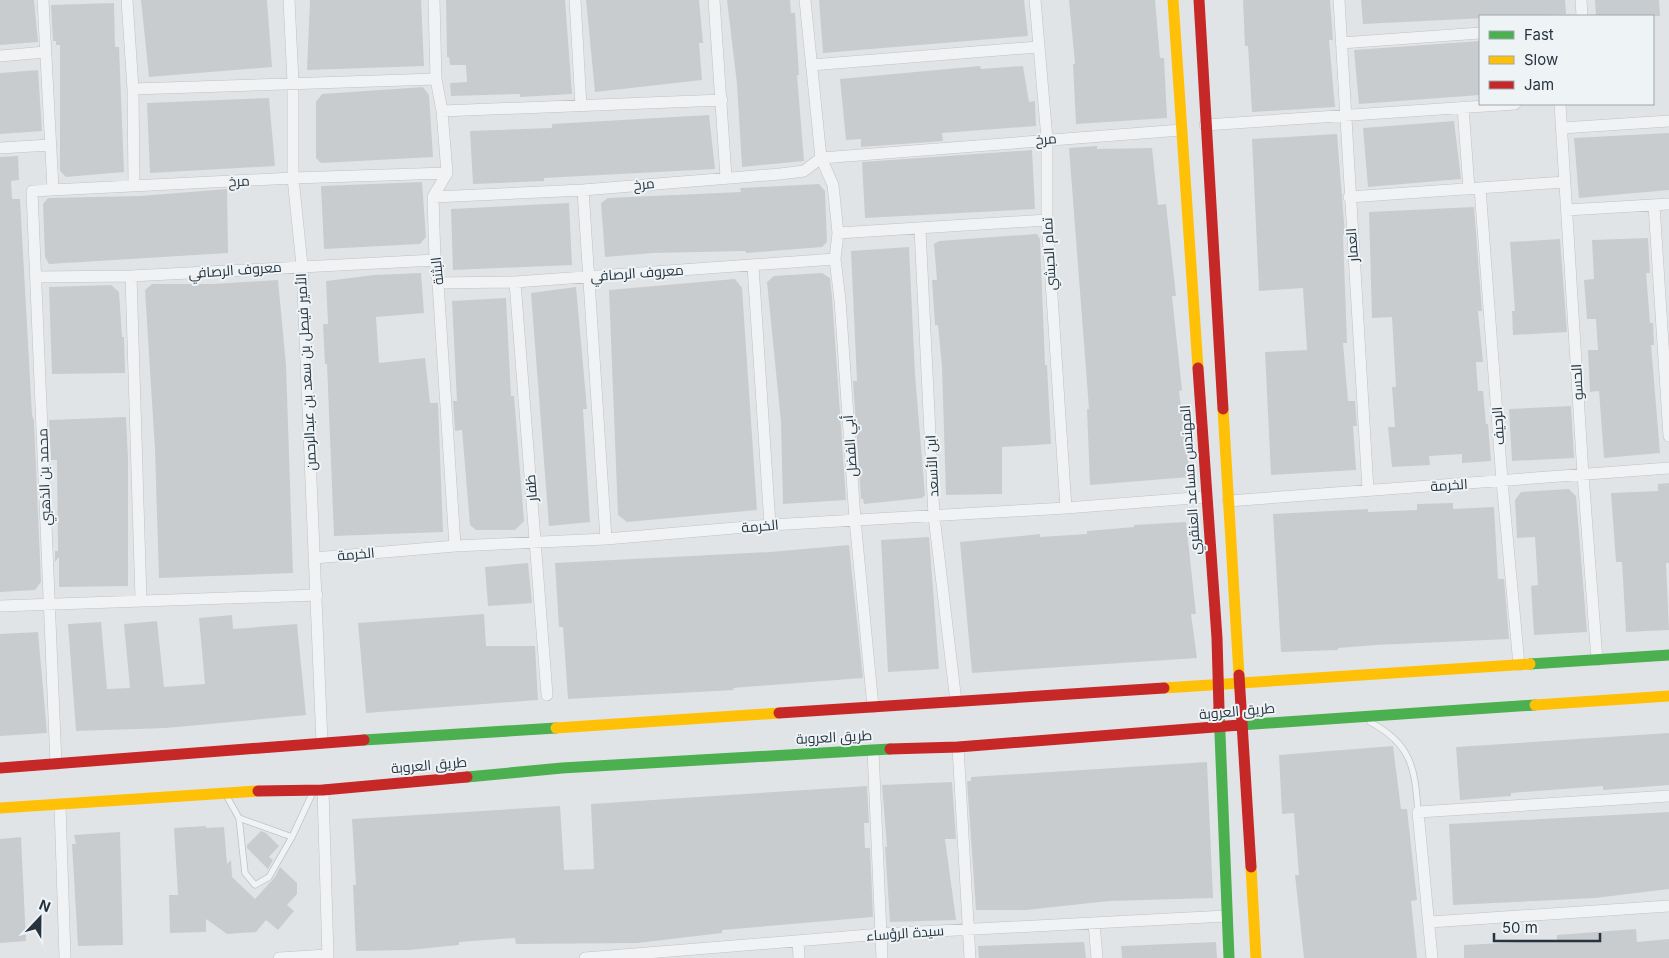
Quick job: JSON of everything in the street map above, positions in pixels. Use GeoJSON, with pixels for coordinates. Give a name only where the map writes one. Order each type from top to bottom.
{"type":"FeatureCollection","features":[{"type":"Feature","properties":{"kind":"main road","name":"المهندس مساعد العنقري"},"geometry":{"type":"LineString","coordinates":[[1173,0],[1189,56],[1205,125],[1256,958]]}},
{"type":"Feature","properties":{"kind":"main road","name":"المهندس مساعد العنقري"},"geometry":{"type":"LineString","coordinates":[[1199,0],[1189,56],[1181,130],[1219,684],[1229,958]]}},
{"type":"Feature","properties":{"kind":"main road","name":"طريق العروبة"},"geometry":{"type":"LineString","coordinates":[[0,768],[322,743],[1669,655]]}},
{"type":"Feature","properties":{"kind":"main road","name":"طريق العروبة"},"geometry":{"type":"LineString","coordinates":[[0,808],[224,792],[318,790],[562,768],[873,750],[958,747],[1356,716],[1669,696]]}},
{"type":"Feature","properties":{"kind":"street"},"geometry":{"type":"LineString","coordinates":[[43,0],[45,52],[50,98],[50,145],[53,189]]}},
{"type":"Feature","properties":{"kind":"street"},"geometry":{"type":"LineString","coordinates":[[127,0],[133,89],[134,186]]}},
{"type":"Feature","properties":{"kind":"street","name":"الأمير فيصل بن سعد بن عبدالرحمن"},"geometry":{"type":"LineString","coordinates":[[289,0],[293,82],[293,178],[302,265],[322,743]]}},
{"type":"Feature","properties":{"kind":"street"},"geometry":{"type":"LineString","coordinates":[[434,0],[436,79],[442,111],[446,173]]}},
{"type":"Feature","properties":{"kind":"street"},"geometry":{"type":"LineString","coordinates":[[575,0],[582,106]]}},
{"type":"Feature","properties":{"kind":"street"},"geometry":{"type":"LineString","coordinates":[[714,0],[726,178]]}},
{"type":"Feature","properties":{"kind":"street"},"geometry":{"type":"LineString","coordinates":[[805,0],[810,65],[821,158]]}},
{"type":"Feature","properties":{"kind":"street","name":"تمام الحبشي"},"geometry":{"type":"LineString","coordinates":[[1035,0],[1047,139],[1047,220],[1066,508]]}},
{"type":"Feature","properties":{"kind":"street","name":"العمار"},"geometry":{"type":"LineString","coordinates":[[1338,0],[1368,490]]}},
{"type":"Feature","properties":{"kind":"street"},"geometry":{"type":"LineString","coordinates":[[1581,0],[1582,15]]}},
{"type":"Feature","properties":{"kind":"street"},"geometry":{"type":"LineString","coordinates":[[1342,43],[1479,33]]}},
{"type":"Feature","properties":{"kind":"street"},"geometry":{"type":"LineString","coordinates":[[810,65],[1038,47]]}},
{"type":"Feature","properties":{"kind":"street"},"geometry":{"type":"LineString","coordinates":[[0,56],[45,52]]}},
{"type":"Feature","properties":{"kind":"street"},"geometry":{"type":"LineString","coordinates":[[133,89],[293,82],[436,79]]}},
{"type":"Feature","properties":{"kind":"street"},"geometry":{"type":"LineString","coordinates":[[442,111],[722,100]]}},
{"type":"Feature","properties":{"kind":"street"},"geometry":{"type":"LineString","coordinates":[[1205,125],[1497,105]]}},
{"type":"Feature","properties":{"kind":"street","name":"الحسو"},"geometry":{"type":"LineString","coordinates":[[1560,105],[1583,475],[1597,660]]}},
{"type":"Feature","properties":{"kind":"street","name":"الرحيف"},"geometry":{"type":"LineString","coordinates":[[1463,107],[1475,188],[1519,665]]}},
{"type":"Feature","properties":{"kind":"street"},"geometry":{"type":"LineString","coordinates":[[1562,128],[1669,121]]}},
{"type":"Feature","properties":{"kind":"street","name":"مرخ"},"geometry":{"type":"LineString","coordinates":[[433,198],[582,190],[804,171],[821,158],[1181,130]]}},
{"type":"Feature","properties":{"kind":"street"},"geometry":{"type":"LineString","coordinates":[[0,148],[50,145]]}},
{"type":"Feature","properties":{"kind":"street","name":"أبي الفضل"},"geometry":{"type":"LineString","coordinates":[[821,158],[833,185],[838,233],[835,259],[840,300],[856,520],[873,707]]}},
{"type":"Feature","properties":{"kind":"street","name":"مرخ"},"geometry":{"type":"LineString","coordinates":[[32,191],[293,178],[446,173]]}},
{"type":"Feature","properties":{"kind":"street","name":"البثنة"},"geometry":{"type":"LineString","coordinates":[[446,173],[433,198],[435,260],[455,546]]}},
{"type":"Feature","properties":{"kind":"street"},"geometry":{"type":"LineString","coordinates":[[1349,197],[1565,182]]}},
{"type":"Feature","properties":{"kind":"street"},"geometry":{"type":"LineString","coordinates":[[582,190],[606,539]]}},
{"type":"Feature","properties":{"kind":"street","name":"محمد بن الذهبي"},"geometry":{"type":"LineString","coordinates":[[32,191],[56,764]]}},
{"type":"Feature","properties":{"kind":"street"},"geometry":{"type":"LineString","coordinates":[[1567,210],[1669,204]]}},
{"type":"Feature","properties":{"kind":"street"},"geometry":{"type":"LineString","coordinates":[[1654,205],[1669,436]]}},
{"type":"Feature","properties":{"kind":"street"},"geometry":{"type":"LineString","coordinates":[[838,233],[1047,220]]}},
{"type":"Feature","properties":{"kind":"street","name":"ابن الأسعد"},"geometry":{"type":"LineString","coordinates":[[920,229],[934,516],[956,702]]}},
{"type":"Feature","properties":{"kind":"street","name":"معروف الرصافي"},"geometry":{"type":"LineString","coordinates":[[438,283],[515,282],[835,259]]}},
{"type":"Feature","properties":{"kind":"street","name":"معروف الرصافي"},"geometry":{"type":"LineString","coordinates":[[36,278],[131,276],[302,265],[435,260]]}},
{"type":"Feature","properties":{"kind":"street"},"geometry":{"type":"LineString","coordinates":[[753,266],[770,525]]}},
{"type":"Feature","properties":{"kind":"street"},"geometry":{"type":"LineString","coordinates":[[131,276],[142,600]]}},
{"type":"Feature","properties":{"kind":"street","name":"ظفار"},"geometry":{"type":"LineString","coordinates":[[515,282],[546,695]]}},
{"type":"Feature","properties":{"kind":"street","name":"الخرمة"},"geometry":{"type":"LineString","coordinates":[[1228,501],[1669,468]]}},
{"type":"Feature","properties":{"kind":"street","name":"الخرمة"},"geometry":{"type":"LineString","coordinates":[[314,558],[455,546],[606,539],[770,525],[1066,508],[1206,497]]}},
{"type":"Feature","properties":{"kind":"street"},"geometry":{"type":"LineString","coordinates":[[0,606],[317,595]]}},
{"type":"Feature","properties":{"kind":"street"},"geometry":{"type":"LineString","coordinates":[[958,747],[970,958]]}},
{"type":"Feature","properties":{"kind":"street"},"geometry":{"type":"LineString","coordinates":[[873,750],[882,958]]}},
{"type":"Feature","properties":{"kind":"street"},"geometry":{"type":"LineString","coordinates":[[278,958],[328,957],[318,790]]}},
{"type":"Feature","properties":{"kind":"street"},"geometry":{"type":"LineString","coordinates":[[1432,958],[1418,812],[1669,796]]}},
{"type":"Feature","properties":{"kind":"street"},"geometry":{"type":"LineString","coordinates":[[60,805],[65,958]]}},
{"type":"Feature","properties":{"kind":"street"},"geometry":{"type":"LineString","coordinates":[[1430,922],[1669,906]]}},
{"type":"Feature","properties":{"kind":"street","name":"سيدة الرؤساء"},"geometry":{"type":"LineString","coordinates":[[586,958],[968,928],[1226,916]]}},
{"type":"Feature","properties":{"kind":"street"},"geometry":{"type":"LineString","coordinates":[[1094,923],[1097,958]]}},
{"type":"Feature","properties":{"kind":"street"},"geometry":{"type":"LineString","coordinates":[[798,941],[799,958]]}},
{"type":"Feature","properties":{"kind":"lane"},"geometry":{"type":"LineString","coordinates":[[1356,716],[1387,732],[1405,752],[1416,775],[1418,812]]}},
{"type":"Feature","properties":{"kind":"lane"},"geometry":{"type":"LineString","coordinates":[[224,792],[239,818],[245,873],[256,884],[269,877],[318,790]]}},
{"type":"Feature","properties":{"kind":"lane"},"geometry":{"type":"LineString","coordinates":[[239,818],[292,837]]}},
{"type":"Feature","properties":{"kind":"building"},"geometry":{"type":"Polygon","coordinates":[[[0,0],[34,0],[38,42],[0,45],[0,0]]]}},
{"type":"Feature","properties":{"kind":"building"},"geometry":{"type":"Polygon","coordinates":[[[141,0],[267,0],[272,67],[149,77],[141,0]]]}},
{"type":"Feature","properties":{"kind":"building"},"geometry":{"type":"Polygon","coordinates":[[[310,0],[421,0],[424,66],[307,70],[310,0]]]}},
{"type":"Feature","properties":{"kind":"building"},"geometry":{"type":"Polygon","coordinates":[[[446,0],[565,0],[572,94],[520,97],[520,94],[451,96],[450,83],[467,82],[466,65],[450,65],[449,57],[447,57],[446,0]]]}},
{"type":"Feature","properties":{"kind":"building"},"geometry":{"type":"Polygon","coordinates":[[[586,0],[699,0],[703,43],[699,43],[702,80],[595,92],[586,0]]]}},
{"type":"Feature","properties":{"kind":"building"},"geometry":{"type":"Polygon","coordinates":[[[727,0],[790,0],[791,13],[795,13],[799,75],[797,75],[804,161],[742,167],[737,84],[727,0]]]}},
{"type":"Feature","properties":{"kind":"building"},"geometry":{"type":"Polygon","coordinates":[[[819,0],[1024,0],[1028,36],[823,53],[819,0]]]}},
{"type":"Feature","properties":{"kind":"building"},"geometry":{"type":"Polygon","coordinates":[[[1069,0],[1155,0],[1160,58],[1164,58],[1167,118],[1076,124],[1073,64],[1075,64],[1069,0]]]}},
{"type":"Feature","properties":{"kind":"building"},"geometry":{"type":"Polygon","coordinates":[[[1243,0],[1330,0],[1333,40],[1329,40],[1335,107],[1252,112],[1248,46],[1245,46],[1243,0]]]}},
{"type":"Feature","properties":{"kind":"building"},"geometry":{"type":"Polygon","coordinates":[[[1361,0],[1565,0],[1566,14],[1479,15],[1479,18],[1363,24],[1361,0]]]}},
{"type":"Feature","properties":{"kind":"building"},"geometry":{"type":"Polygon","coordinates":[[[1595,0],[1659,0],[1660,16],[1596,15],[1595,0]]]}},
{"type":"Feature","properties":{"kind":"building"},"geometry":{"type":"Polygon","coordinates":[[[114,3],[115,47],[119,47],[124,172],[66,177],[60,171],[60,45],[56,45],[56,41],[53,41],[51,5],[114,3]]]}},
{"type":"Feature","properties":{"kind":"building"},"geometry":{"type":"Polygon","coordinates":[[[1479,41],[1479,95],[1359,104],[1354,50],[1479,41]]]}},
{"type":"Feature","properties":{"kind":"building"},"geometry":{"type":"Polygon","coordinates":[[[980,66],[981,69],[1023,66],[1029,102],[1035,101],[1036,126],[942,133],[943,141],[861,147],[861,139],[846,140],[840,79],[980,66]]]}},
{"type":"Feature","properties":{"kind":"building"},"geometry":{"type":"Polygon","coordinates":[[[38,70],[42,131],[0,134],[0,73],[38,70]]]}},
{"type":"Feature","properties":{"kind":"building"},"geometry":{"type":"Polygon","coordinates":[[[423,87],[429,95],[433,157],[321,163],[316,158],[316,102],[322,94],[423,87]]]}},
{"type":"Feature","properties":{"kind":"building"},"geometry":{"type":"Polygon","coordinates":[[[269,98],[275,166],[150,173],[147,103],[269,98]]]}},
{"type":"Feature","properties":{"kind":"building"},"geometry":{"type":"Polygon","coordinates":[[[709,115],[715,169],[544,178],[544,181],[473,184],[470,131],[552,128],[552,124],[709,115]]]}},
{"type":"Feature","properties":{"kind":"building"},"geometry":{"type":"Polygon","coordinates":[[[1454,121],[1461,179],[1368,187],[1363,128],[1454,121]]]}},
{"type":"Feature","properties":{"kind":"building"},"geometry":{"type":"Polygon","coordinates":[[[1669,133],[1669,190],[1579,198],[1574,138],[1669,133]]]}},
{"type":"Feature","properties":{"kind":"building"},"geometry":{"type":"Polygon","coordinates":[[[1337,134],[1345,235],[1343,235],[1347,343],[1343,343],[1348,401],[1355,401],[1357,426],[1353,426],[1356,470],[1271,475],[1265,352],[1307,350],[1303,288],[1259,291],[1252,139],[1337,134]]]}},
{"type":"Feature","properties":{"kind":"building"},"geometry":{"type":"Polygon","coordinates":[[[1097,146],[1097,149],[1152,148],[1158,205],[1166,204],[1176,296],[1172,296],[1182,390],[1179,391],[1190,477],[1090,485],[1087,409],[1089,409],[1069,148],[1097,146]]]}},
{"type":"Feature","properties":{"kind":"building"},"geometry":{"type":"Polygon","coordinates":[[[1032,150],[1035,209],[865,218],[862,162],[1032,150]]]}},
{"type":"Feature","properties":{"kind":"building"},"geometry":{"type":"Polygon","coordinates":[[[18,156],[19,180],[11,181],[12,199],[20,199],[32,415],[34,421],[41,582],[35,590],[0,592],[0,157],[18,156]]]}},
{"type":"Feature","properties":{"kind":"building"},"geometry":{"type":"Polygon","coordinates":[[[422,182],[426,237],[420,244],[324,249],[321,186],[422,182]]]}},
{"type":"Feature","properties":{"kind":"building"},"geometry":{"type":"Polygon","coordinates":[[[819,184],[825,191],[827,242],[822,247],[746,253],[746,251],[653,253],[605,257],[601,203],[608,198],[741,192],[740,188],[819,184]]]}},
{"type":"Feature","properties":{"kind":"building"},"geometry":{"type":"Polygon","coordinates":[[[227,189],[228,253],[49,264],[45,257],[43,204],[48,198],[140,196],[227,189]]]}},
{"type":"Feature","properties":{"kind":"building"},"geometry":{"type":"Polygon","coordinates":[[[569,203],[572,265],[453,270],[451,209],[569,203]]]}},
{"type":"Feature","properties":{"kind":"building"},"geometry":{"type":"Polygon","coordinates":[[[1474,207],[1482,311],[1478,311],[1483,362],[1476,362],[1478,391],[1483,391],[1486,424],[1488,424],[1491,461],[1462,463],[1462,454],[1429,456],[1430,465],[1392,467],[1388,427],[1395,427],[1392,387],[1396,387],[1392,317],[1372,318],[1369,212],[1474,207]]]}},
{"type":"Feature","properties":{"kind":"building"},"geometry":{"type":"Polygon","coordinates":[[[1037,234],[1040,239],[1045,365],[1047,365],[1051,444],[1002,447],[1002,494],[946,495],[942,367],[938,325],[935,325],[932,280],[937,280],[934,244],[939,241],[1037,234]]]}},
{"type":"Feature","properties":{"kind":"building"},"geometry":{"type":"Polygon","coordinates":[[[1648,238],[1650,273],[1646,273],[1650,323],[1653,323],[1654,345],[1651,345],[1660,453],[1604,458],[1599,391],[1590,392],[1588,350],[1598,350],[1596,319],[1587,319],[1584,280],[1594,279],[1592,240],[1648,238]]]}},
{"type":"Feature","properties":{"kind":"building"},"geometry":{"type":"Polygon","coordinates":[[[1560,239],[1567,332],[1513,335],[1512,311],[1515,311],[1510,242],[1560,239]]]}},
{"type":"Feature","properties":{"kind":"building"},"geometry":{"type":"Polygon","coordinates":[[[909,247],[915,374],[925,495],[922,498],[864,504],[863,499],[861,499],[853,381],[857,381],[851,251],[909,247]]]}},
{"type":"Feature","properties":{"kind":"building"},"geometry":{"type":"Polygon","coordinates":[[[421,273],[424,313],[376,317],[379,363],[425,358],[430,403],[438,403],[443,532],[334,536],[327,364],[325,364],[323,324],[328,324],[326,281],[374,275],[421,273]]]}},
{"type":"Feature","properties":{"kind":"building"},"geometry":{"type":"Polygon","coordinates":[[[822,273],[830,278],[846,500],[783,504],[781,422],[767,282],[774,276],[822,273]]]}},
{"type":"Feature","properties":{"kind":"building"},"geometry":{"type":"Polygon","coordinates":[[[735,279],[742,288],[757,510],[627,522],[618,515],[609,290],[735,279]]]}},
{"type":"Feature","properties":{"kind":"building"},"geometry":{"type":"Polygon","coordinates":[[[278,280],[286,365],[293,573],[159,578],[155,450],[145,290],[152,284],[213,284],[278,280]]]}},
{"type":"Feature","properties":{"kind":"building"},"geometry":{"type":"Polygon","coordinates":[[[111,285],[119,292],[122,337],[124,337],[125,373],[52,374],[49,287],[111,285]]]}},
{"type":"Feature","properties":{"kind":"building"},"geometry":{"type":"Polygon","coordinates":[[[576,287],[587,409],[583,409],[590,522],[549,526],[531,293],[576,287]]]}},
{"type":"Feature","properties":{"kind":"building"},"geometry":{"type":"Polygon","coordinates":[[[506,298],[511,396],[514,396],[524,521],[515,530],[476,530],[470,525],[462,430],[455,431],[453,401],[457,401],[452,301],[506,298]]]}},
{"type":"Feature","properties":{"kind":"building"},"geometry":{"type":"Polygon","coordinates":[[[1571,406],[1574,458],[1512,461],[1509,409],[1571,406]]]}},
{"type":"Feature","properties":{"kind":"building"},"geometry":{"type":"Polygon","coordinates":[[[126,417],[128,459],[128,586],[59,587],[59,557],[55,562],[55,551],[58,551],[57,460],[51,460],[49,420],[126,417]]]}},
{"type":"Feature","properties":{"kind":"building"},"geometry":{"type":"Polygon","coordinates":[[[1669,483],[1669,563],[1666,563],[1669,630],[1626,632],[1622,562],[1616,562],[1611,493],[1658,491],[1658,484],[1669,483]]]}},
{"type":"Feature","properties":{"kind":"building"},"geometry":{"type":"Polygon","coordinates":[[[1569,489],[1576,496],[1587,632],[1534,635],[1531,586],[1538,585],[1535,537],[1517,538],[1515,500],[1521,492],[1569,489]]]}},
{"type":"Feature","properties":{"kind":"building"},"geometry":{"type":"Polygon","coordinates":[[[1453,503],[1453,509],[1494,507],[1498,579],[1504,579],[1509,639],[1376,645],[1338,648],[1338,650],[1281,652],[1273,514],[1368,509],[1368,512],[1417,510],[1417,504],[1453,503]]]}},
{"type":"Feature","properties":{"kind":"building"},"geometry":{"type":"Polygon","coordinates":[[[1186,522],[1196,614],[1191,614],[1197,658],[972,673],[960,542],[1040,534],[1040,537],[1087,534],[1087,531],[1134,527],[1134,525],[1186,522]]]}},
{"type":"Feature","properties":{"kind":"building"},"geometry":{"type":"Polygon","coordinates":[[[929,537],[939,669],[888,672],[881,540],[929,537]]]}},
{"type":"Feature","properties":{"kind":"building"},"geometry":{"type":"Polygon","coordinates":[[[849,545],[863,678],[733,688],[734,690],[568,699],[563,627],[559,627],[555,563],[770,552],[849,545]]]}},
{"type":"Feature","properties":{"kind":"building"},"geometry":{"type":"Polygon","coordinates":[[[528,563],[532,603],[488,606],[485,567],[528,563]]]}},
{"type":"Feature","properties":{"kind":"building"},"geometry":{"type":"Polygon","coordinates":[[[484,614],[486,646],[535,646],[538,700],[366,713],[358,623],[484,614]]]}},
{"type":"Feature","properties":{"kind":"building"},"geometry":{"type":"Polygon","coordinates":[[[232,615],[233,629],[297,624],[306,715],[166,728],[76,731],[68,624],[101,622],[107,689],[130,688],[124,624],[157,621],[164,687],[205,684],[199,618],[232,615]]]}},
{"type":"Feature","properties":{"kind":"building"},"geometry":{"type":"Polygon","coordinates":[[[38,632],[47,733],[0,736],[0,634],[38,632]]]}},
{"type":"Feature","properties":{"kind":"building"},"geometry":{"type":"Polygon","coordinates":[[[1669,733],[1669,785],[1603,790],[1603,786],[1511,793],[1511,796],[1460,800],[1456,747],[1669,733]]]}},
{"type":"Feature","properties":{"kind":"building"},"geometry":{"type":"Polygon","coordinates":[[[1393,746],[1401,809],[1407,809],[1417,900],[1411,901],[1417,958],[1304,958],[1295,875],[1299,875],[1294,813],[1282,814],[1279,755],[1393,746]]]}},
{"type":"Feature","properties":{"kind":"building"},"geometry":{"type":"Polygon","coordinates":[[[1207,762],[1213,898],[1109,901],[1026,910],[976,910],[967,781],[971,781],[971,777],[1207,762]]]}},
{"type":"Feature","properties":{"kind":"building"},"geometry":{"type":"Polygon","coordinates":[[[952,782],[956,839],[945,839],[956,920],[890,922],[882,785],[952,782]]]}},
{"type":"Feature","properties":{"kind":"building"},"geometry":{"type":"Polygon","coordinates":[[[867,786],[869,823],[864,823],[865,848],[870,848],[873,917],[722,930],[722,933],[637,943],[516,944],[515,938],[459,942],[459,945],[409,950],[356,951],[353,885],[356,885],[352,819],[560,806],[564,870],[594,869],[591,804],[867,786]]]}},
{"type":"Feature","properties":{"kind":"building"},"geometry":{"type":"Polygon","coordinates":[[[1669,812],[1669,889],[1595,898],[1453,905],[1449,824],[1669,812]]]}},
{"type":"Feature","properties":{"kind":"building"},"geometry":{"type":"Polygon","coordinates":[[[206,826],[206,828],[224,827],[227,864],[231,860],[232,877],[255,899],[275,877],[280,867],[297,883],[297,894],[287,905],[294,911],[278,930],[266,920],[256,932],[227,934],[206,919],[206,932],[170,933],[169,895],[178,895],[174,828],[206,826]]]}},
{"type":"Feature","properties":{"kind":"building"},"geometry":{"type":"Polygon","coordinates":[[[261,831],[266,833],[279,846],[269,857],[273,860],[268,869],[247,848],[247,845],[261,831]]]}},
{"type":"Feature","properties":{"kind":"building"},"geometry":{"type":"Polygon","coordinates":[[[120,832],[123,945],[78,946],[72,844],[76,844],[74,835],[120,832]]]}},
{"type":"Feature","properties":{"kind":"building"},"geometry":{"type":"Polygon","coordinates":[[[21,837],[26,941],[0,943],[0,839],[21,837]]]}},
{"type":"Feature","properties":{"kind":"building"},"geometry":{"type":"Polygon","coordinates":[[[1636,929],[1637,942],[1669,939],[1669,958],[1464,958],[1464,945],[1557,940],[1557,935],[1636,929]]]}},
{"type":"Feature","properties":{"kind":"building"},"geometry":{"type":"Polygon","coordinates":[[[1084,942],[1086,958],[979,958],[978,946],[1084,942]]]}},
{"type":"Feature","properties":{"kind":"building"},"geometry":{"type":"Polygon","coordinates":[[[1216,942],[1217,958],[1122,958],[1121,946],[1216,942]]]}},
{"type":"Feature","properties":{"kind":"traffic: fast"},"geometry":{"type":"LineString","coordinates":[[1530,664],[1669,655]]}},
{"type":"Feature","properties":{"kind":"traffic: fast"},"geometry":{"type":"LineString","coordinates":[[1240,725],[1535,705]]}},
{"type":"Feature","properties":{"kind":"traffic: fast"},"geometry":{"type":"LineString","coordinates":[[1219,709],[1229,958]]}},
{"type":"Feature","properties":{"kind":"traffic: fast"},"geometry":{"type":"LineString","coordinates":[[364,740],[556,728]]}},
{"type":"Feature","properties":{"kind":"traffic: fast"},"geometry":{"type":"LineString","coordinates":[[467,777],[562,768],[890,749]]}},
{"type":"Feature","properties":{"kind":"traffic: slow"},"geometry":{"type":"LineString","coordinates":[[1173,0],[1198,368]]}},
{"type":"Feature","properties":{"kind":"traffic: slow"},"geometry":{"type":"LineString","coordinates":[[1223,409],[1239,675]]}},
{"type":"Feature","properties":{"kind":"traffic: slow"},"geometry":{"type":"LineString","coordinates":[[1164,688],[1530,664]]}},
{"type":"Feature","properties":{"kind":"traffic: slow"},"geometry":{"type":"LineString","coordinates":[[1535,705],[1669,696]]}},
{"type":"Feature","properties":{"kind":"traffic: slow"},"geometry":{"type":"LineString","coordinates":[[556,728],[779,713]]}},
{"type":"Feature","properties":{"kind":"traffic: slow"},"geometry":{"type":"LineString","coordinates":[[0,808],[258,791]]}},
{"type":"Feature","properties":{"kind":"traffic: slow"},"geometry":{"type":"LineString","coordinates":[[1251,867],[1256,958]]}},
{"type":"Feature","properties":{"kind":"traffic: jam"},"geometry":{"type":"LineString","coordinates":[[1199,0],[1223,409]]}},
{"type":"Feature","properties":{"kind":"traffic: jam"},"geometry":{"type":"LineString","coordinates":[[1198,368],[1217,638],[1219,709]]}},
{"type":"Feature","properties":{"kind":"traffic: jam"},"geometry":{"type":"LineString","coordinates":[[1239,675],[1251,867]]}},
{"type":"Feature","properties":{"kind":"traffic: jam"},"geometry":{"type":"LineString","coordinates":[[779,713],[1164,688]]}},
{"type":"Feature","properties":{"kind":"traffic: jam"},"geometry":{"type":"LineString","coordinates":[[890,749],[958,747],[1240,725]]}},
{"type":"Feature","properties":{"kind":"traffic: jam"},"geometry":{"type":"LineString","coordinates":[[0,768],[364,740]]}},
{"type":"Feature","properties":{"kind":"traffic: jam"},"geometry":{"type":"LineString","coordinates":[[258,791],[323,790],[467,777]]}}]}
